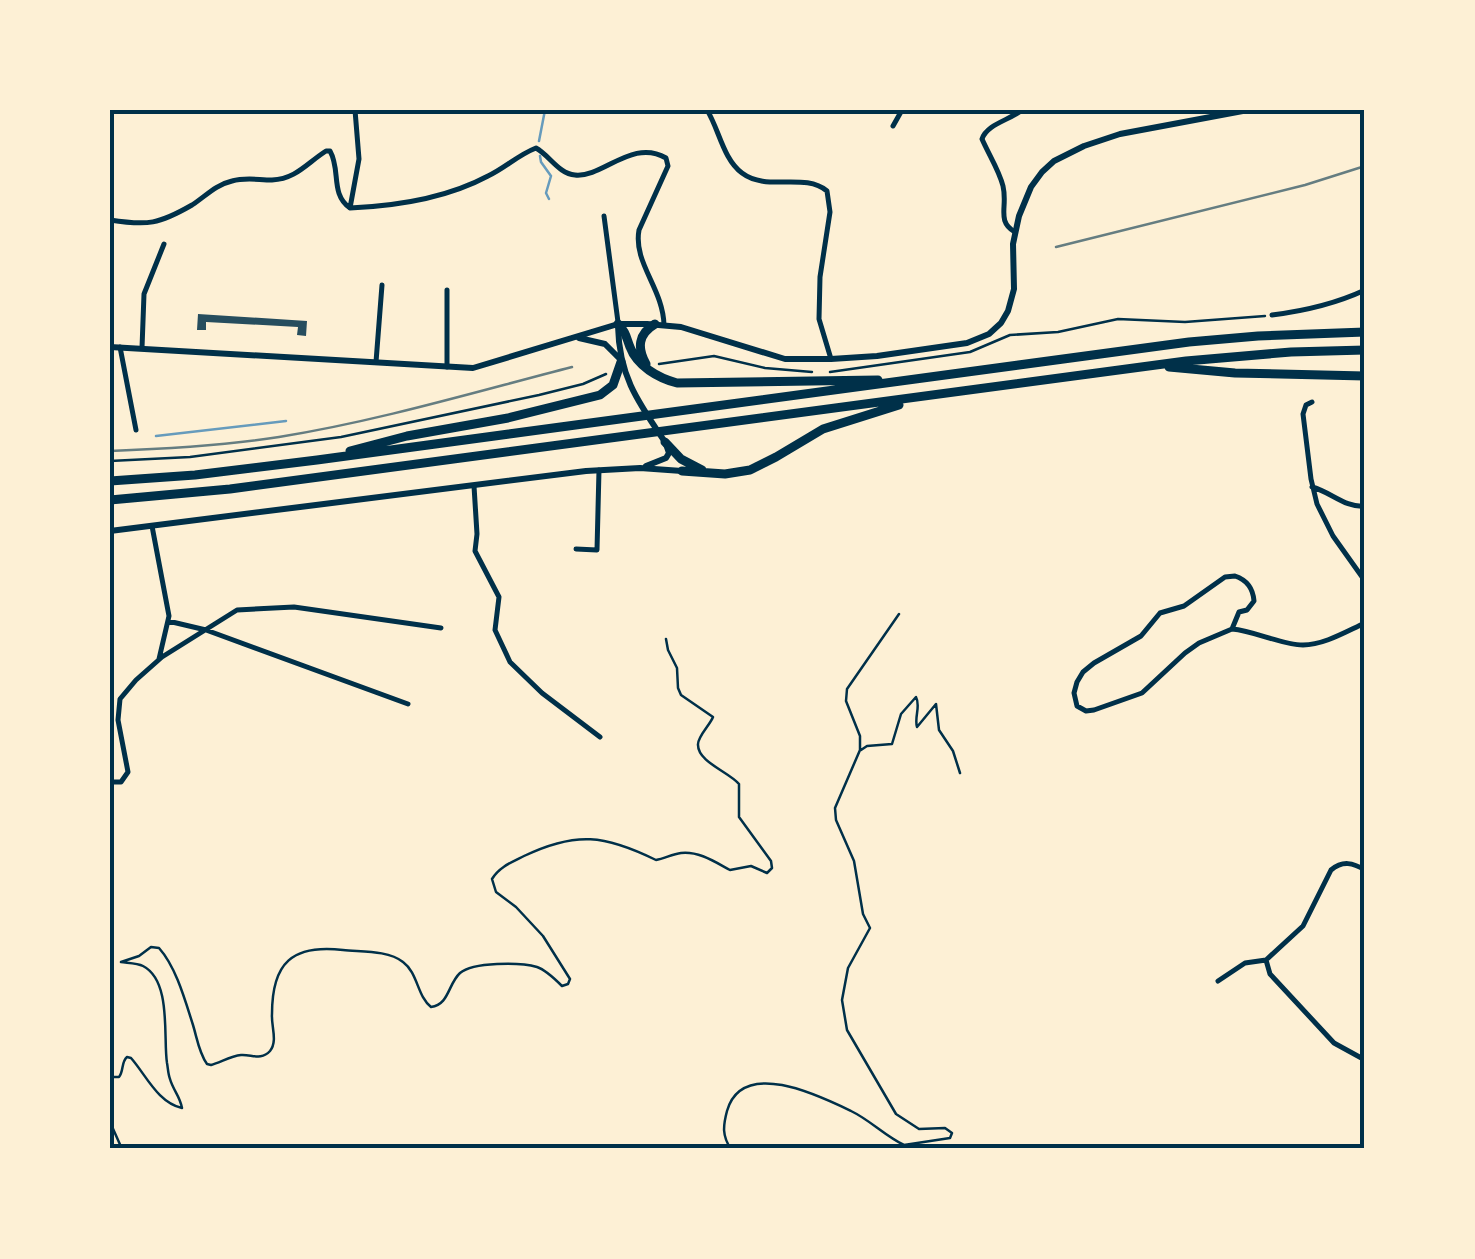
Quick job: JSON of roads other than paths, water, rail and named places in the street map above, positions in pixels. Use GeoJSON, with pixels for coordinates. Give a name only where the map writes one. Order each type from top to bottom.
{"type":"FeatureCollection","features":[{"type":"Feature","properties":{"kind":"highway"},"geometry":{"type":"LineString","coordinates":[[618,324],[633,354],[666,380],[689,384],[910,380]]}},
{"type":"Feature","properties":{"kind":"highway"},"geometry":{"type":"LineString","coordinates":[[650,371],[640,345],[644,334],[659,324]]}},
{"type":"Feature","properties":{"kind":"highway"},"geometry":{"type":"LineString","coordinates":[[110,481],[317,460],[1188,342],[1365,332]]}},
{"type":"Feature","properties":{"kind":"highway"},"geometry":{"type":"LineString","coordinates":[[110,500],[194,494],[1151,365],[1365,350]]}},
{"type":"Feature","properties":{"kind":"highway"},"geometry":{"type":"LineString","coordinates":[[317,460],[397,438],[508,418],[600,395],[614,385],[622,362]]}},
{"type":"Feature","properties":{"kind":"highway"},"geometry":{"type":"LineString","coordinates":[[1151,365],[1235,373],[1365,376]]}},
{"type":"Feature","properties":{"kind":"highway"},"geometry":{"type":"LineString","coordinates":[[682,471],[711,474],[750,470],[823,430],[926,396]]}},
{"type":"Feature","properties":{"kind":"highway"},"geometry":{"type":"LineString","coordinates":[[665,442],[680,459],[711,474]]}},
{"type":"Feature","properties":{"kind":"main road"},"geometry":{"type":"LineString","coordinates":[[110,346],[473,368],[618,324],[659,324],[701,332],[786,359],[876,356],[962,344],[981,339],[999,325],[1010,307],[1015,232],[1031,186],[1042,172],[1068,153],[1120,134],[1248,110]]}},
{"type":"Feature","properties":{"kind":"main road"},"geometry":{"type":"LineString","coordinates":[[618,324],[622,362],[633,394],[669,453],[664,460],[640,468]]}},
{"type":"Feature","properties":{"kind":"main road"},"geometry":{"type":"LineString","coordinates":[[572,337],[606,344],[622,362]]}},
{"type":"Feature","properties":{"kind":"main road"},"geometry":{"type":"LineString","coordinates":[[110,531],[599,470],[682,471]]}},
{"type":"Feature","properties":{"kind":"street"},"geometry":{"type":"LineString","coordinates":[[350,208],[359,159],[355,110]]}},
{"type":"Feature","properties":{"kind":"street"},"geometry":{"type":"LineString","coordinates":[[707,110],[732,162],[743,174],[759,181],[819,184],[827,190],[830,212],[818,320],[831,359]]}},
{"type":"Feature","properties":{"kind":"street"},"geometry":{"type":"LineString","coordinates":[[893,126],[902,110]]}},
{"type":"Feature","properties":{"kind":"street"},"geometry":{"type":"LineString","coordinates":[[1015,232],[1004,223],[1004,189],[982,139],[988,129],[1022,110]]}},
{"type":"Feature","properties":{"kind":"street"},"geometry":{"type":"LineString","coordinates":[[110,220],[153,224],[194,204],[219,185],[244,178],[272,180],[298,173],[326,151],[334,156],[338,192],[350,208],[451,192],[492,175],[536,148],[575,175],[625,157],[657,153],[666,158],[668,166],[637,239],[644,266],[661,300],[659,324]]}},
{"type":"Feature","properties":{"kind":"street"},"geometry":{"type":"LineString","coordinates":[[604,216],[618,324]]}},
{"type":"Feature","properties":{"kind":"street"},"geometry":{"type":"LineString","coordinates":[[142,348],[144,294],[164,244]]}},
{"type":"Feature","properties":{"kind":"street"},"geometry":{"type":"LineString","coordinates":[[376,363],[382,285]]}},
{"type":"Feature","properties":{"kind":"street"},"geometry":{"type":"LineString","coordinates":[[447,290],[447,367]]}},
{"type":"Feature","properties":{"kind":"street"},"geometry":{"type":"LineString","coordinates":[[1272,315],[1303,311],[1365,290]]}},
{"type":"Feature","properties":{"kind":"street"},"geometry":{"type":"LineString","coordinates":[[120,347],[136,430]]}},
{"type":"Feature","properties":{"kind":"street"},"geometry":{"type":"LineString","coordinates":[[1312,402],[1303,414],[1317,504],[1333,536],[1365,581]]}},
{"type":"Feature","properties":{"kind":"street"},"geometry":{"type":"LineString","coordinates":[[576,549],[597,550],[599,470]]}},
{"type":"Feature","properties":{"kind":"street"},"geometry":{"type":"LineString","coordinates":[[474,486],[475,550],[500,596],[496,630],[510,662],[542,694],[600,736]]}},
{"type":"Feature","properties":{"kind":"street"},"geometry":{"type":"LineString","coordinates":[[1312,486],[1350,505],[1365,506]]}},
{"type":"Feature","properties":{"kind":"street"},"geometry":{"type":"LineString","coordinates":[[152,526],[170,616],[159,659]]}},
{"type":"Feature","properties":{"kind":"street"},"geometry":{"type":"LineString","coordinates":[[1232,629],[1240,612],[1247,610],[1254,599],[1244,579],[1235,576],[1225,577],[1184,606],[1160,613],[1141,636],[1094,662],[1078,682],[1074,693],[1077,706],[1094,710],[1142,693],[1185,652],[1232,629],[1301,645],[1365,623]]}},
{"type":"Feature","properties":{"kind":"street"},"geometry":{"type":"LineString","coordinates":[[110,782],[121,782],[128,772],[118,720],[120,700],[159,659],[238,610],[294,607],[441,628]]}},
{"type":"Feature","properties":{"kind":"street"},"geometry":{"type":"LineString","coordinates":[[168,620],[206,630],[408,704]]}},
{"type":"Feature","properties":{"kind":"street"},"geometry":{"type":"LineString","coordinates":[[1218,981],[1245,963],[1266,960],[1303,926],[1330,870],[1346,863],[1365,870]]}},
{"type":"Feature","properties":{"kind":"street"},"geometry":{"type":"LineString","coordinates":[[1266,960],[1270,974],[1334,1044],[1365,1060]]}},
{"type":"Feature","properties":{"kind":"waterway"},"geometry":{"type":"LineString","coordinates":[[539,141],[545,110]]}},
{"type":"Feature","properties":{"kind":"waterway"},"geometry":{"type":"LineString","coordinates":[[540,156],[551,176],[546,193],[549,199]]}},
{"type":"Feature","properties":{"kind":"waterway"},"geometry":{"type":"LineString","coordinates":[[156,436],[286,421]]}},
{"type":"Feature","properties":{"kind":"railway"},"geometry":{"type":"LineString","coordinates":[[1056,247],[1305,185],[1365,166]]}},
{"type":"Feature","properties":{"kind":"railway"},"geometry":{"type":"LineString","coordinates":[[110,451],[216,445],[316,430],[572,367]]}}]}
